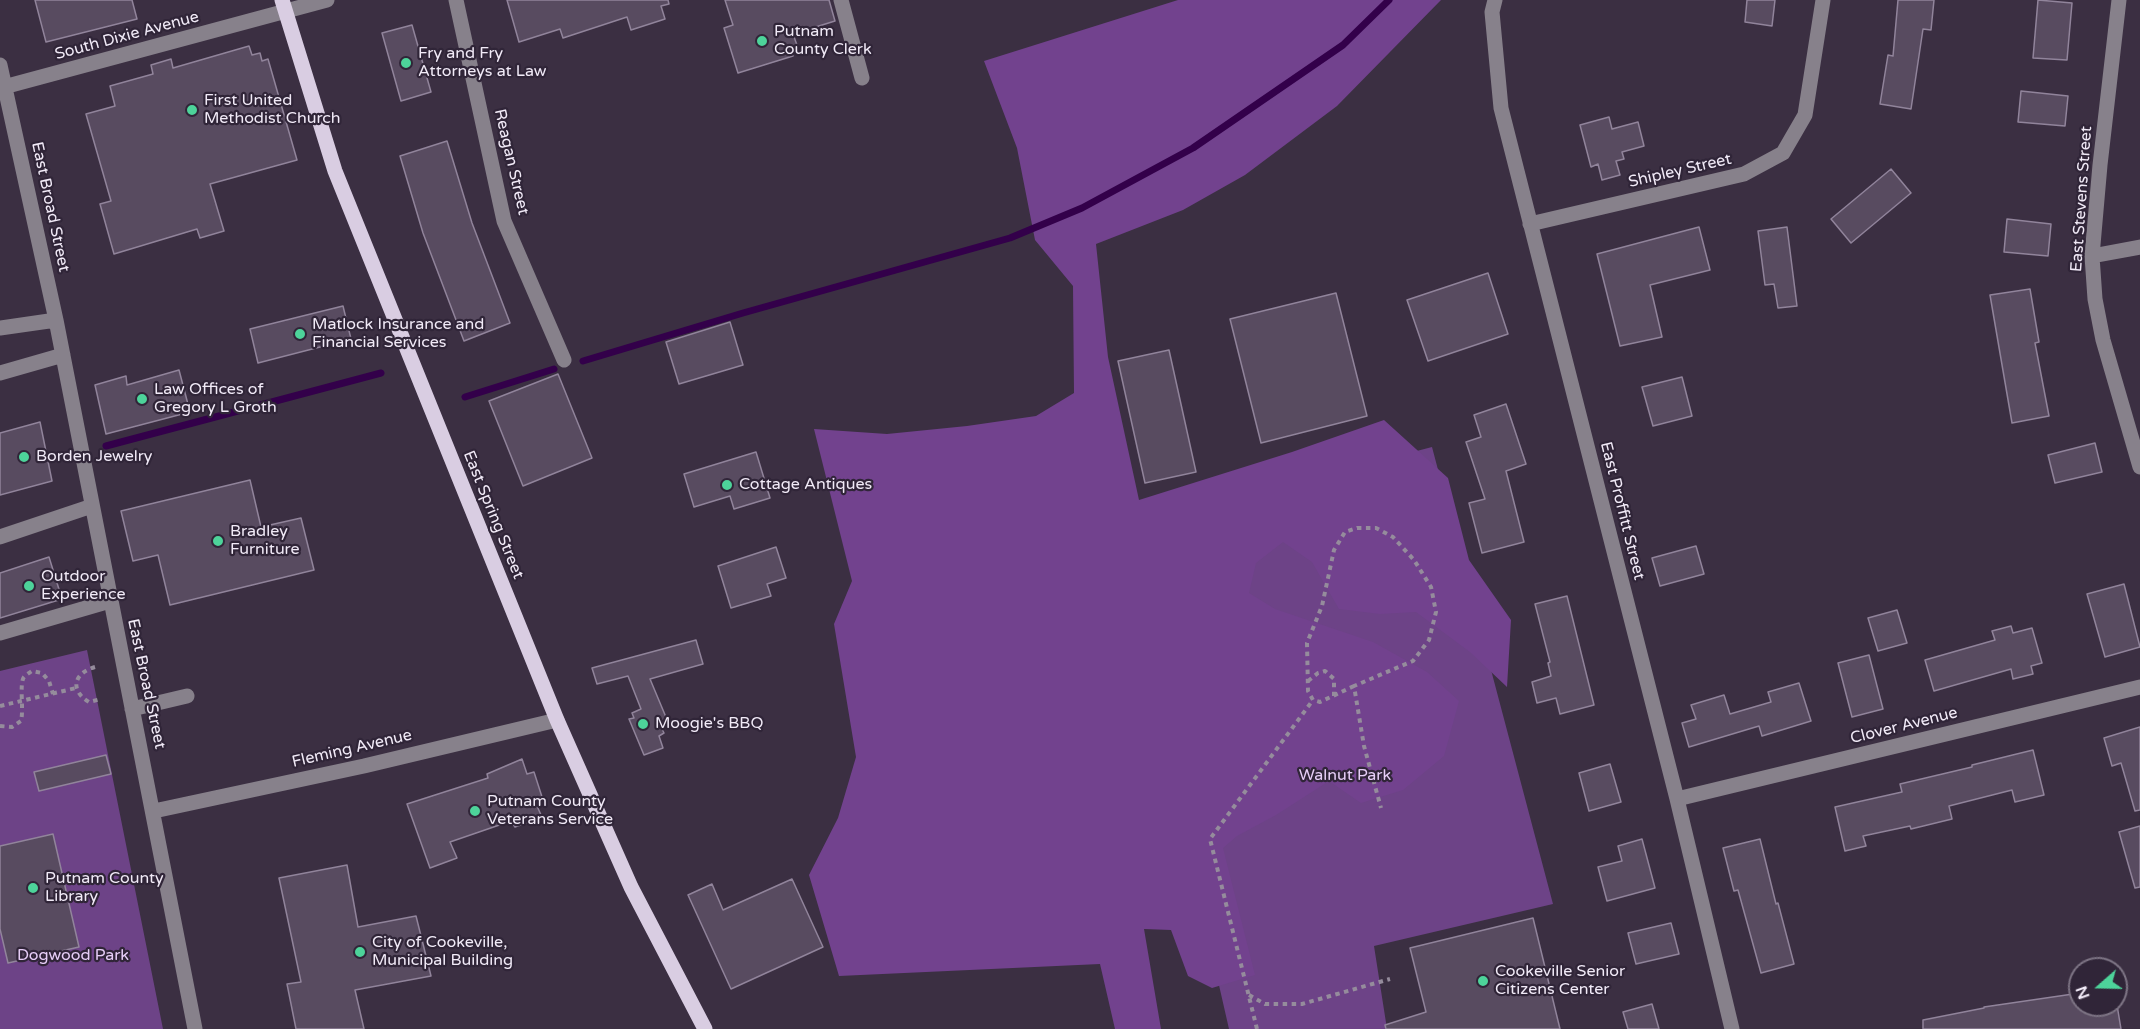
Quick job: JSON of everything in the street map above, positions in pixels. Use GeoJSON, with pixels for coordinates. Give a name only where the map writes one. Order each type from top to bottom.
{"type":"FeatureCollection","features":[{"type":"Feature","properties":{"kind":"main road","name":"East Spring Street"},"geometry":{"type":"LineString","coordinates":[[284,6],[335,171],[557,720],[631,887],[705,1029]]}},
{"type":"Feature","properties":{"kind":"street","name":"South Dixie Avenue"},"geometry":{"type":"LineString","coordinates":[[3,88],[284,6],[327,0]]}},
{"type":"Feature","properties":{"kind":"street","name":"Reagan Street"},"geometry":{"type":"LineString","coordinates":[[456,0],[504,221],[564,360]]}},
{"type":"Feature","properties":{"kind":"street"},"geometry":{"type":"LineString","coordinates":[[841,0],[862,78]]}},
{"type":"Feature","properties":{"kind":"street","name":"East Proffitt Street"},"geometry":{"type":"LineString","coordinates":[[1495,0],[1492,12],[1501,108],[1677,799],[1732,1029]]}},
{"type":"Feature","properties":{"kind":"street","name":"Shipley Street"},"geometry":{"type":"LineString","coordinates":[[1530,224],[1744,174],[1783,153],[1804,115],[1823,0]]}},
{"type":"Feature","properties":{"kind":"street","name":"East Stevens Street"},"geometry":{"type":"LineString","coordinates":[[2119,0],[2092,256],[2095,299],[2103,340],[2140,467]]}},
{"type":"Feature","properties":{"kind":"street","name":"East Broad Street"},"geometry":{"type":"LineString","coordinates":[[0,65],[3,88],[56,320],[195,1029]]}},
{"type":"Feature","properties":{"kind":"street"},"geometry":{"type":"LineString","coordinates":[[2092,256],[2140,247]]}},
{"type":"Feature","properties":{"kind":"street"},"geometry":{"type":"LineString","coordinates":[[0,328],[56,320]]}},
{"type":"Feature","properties":{"kind":"street"},"geometry":{"type":"LineString","coordinates":[[0,372],[63,356]]}},
{"type":"Feature","properties":{"kind":"street"},"geometry":{"type":"LineString","coordinates":[[0,537],[92,506]]}},
{"type":"Feature","properties":{"kind":"street"},"geometry":{"type":"LineString","coordinates":[[0,633],[111,601]]}},
{"type":"Feature","properties":{"kind":"street","name":"Clover Avenue"},"geometry":{"type":"LineString","coordinates":[[1677,799],[2140,687]]}},
{"type":"Feature","properties":{"kind":"street"},"geometry":{"type":"LineString","coordinates":[[132,709],[187,696]]}},
{"type":"Feature","properties":{"kind":"street","name":"Fleming Avenue"},"geometry":{"type":"LineString","coordinates":[[154,811],[364,766],[557,720]]}},
{"type":"Feature","properties":{"kind":"path"},"geometry":{"type":"LineString","coordinates":[[1357,528],[1376,528],[1393,537],[1414,560],[1431,588],[1436,612],[1428,640],[1413,661],[1354,686],[1320,702],[1313,700],[1308,691],[1307,643],[1322,606],[1334,550],[1345,532],[1357,528]]}},
{"type":"Feature","properties":{"kind":"path"},"geometry":{"type":"LineString","coordinates":[[95,667],[83,670],[78,677],[76,688],[89,702],[102,699]]}},
{"type":"Feature","properties":{"kind":"path"},"geometry":{"type":"LineString","coordinates":[[0,726],[12,727],[21,721],[24,709],[21,685],[24,677],[32,671],[42,673],[49,681],[53,694]]}},
{"type":"Feature","properties":{"kind":"path"},"geometry":{"type":"LineString","coordinates":[[1308,681],[1318,673],[1325,671],[1334,679],[1336,689],[1334,697]]}},
{"type":"Feature","properties":{"kind":"path"},"geometry":{"type":"LineString","coordinates":[[1354,686],[1364,746],[1382,808]]}},
{"type":"Feature","properties":{"kind":"path"},"geometry":{"type":"LineString","coordinates":[[0,706],[76,688]]}},
{"type":"Feature","properties":{"kind":"path"},"geometry":{"type":"LineString","coordinates":[[1257,1029],[1210,839],[1313,700]]}},
{"type":"Feature","properties":{"kind":"path"},"geometry":{"type":"LineString","coordinates":[[1249,995],[1265,1004],[1302,1004],[1390,979]]}},
{"type":"Feature","properties":{"kind":"green space"},"geometry":{"type":"Polygon","coordinates":[[[1178,0],[1441,0],[1337,106],[1245,175],[1183,210],[1096,244],[1108,357],[1139,500],[1292,452],[1384,420],[1448,478],[1469,560],[1511,620],[1507,687],[1470,652],[1416,612],[1380,614],[1339,609],[1312,562],[1283,542],[1256,563],[1249,593],[1275,609],[1373,642],[1427,672],[1459,701],[1444,756],[1403,790],[1361,803],[1329,781],[1276,815],[1237,836],[1223,848],[1255,975],[1212,988],[1188,976],[1171,930],[1144,929],[1161,1029],[1115,1029],[1100,964],[839,976],[809,875],[838,818],[856,757],[834,624],[852,581],[814,429],[887,434],[967,426],[1036,416],[1074,393],[1073,286],[1035,240],[1017,148],[984,61],[1178,0]]]}},
{"type":"Feature","properties":{"kind":"green space","name":"Walnut Park"},"geometry":{"type":"Polygon","coordinates":[[[1432,447],[1553,904],[1374,946],[1387,1029],[1229,1029],[1115,530],[1432,447]]]}},
{"type":"Feature","properties":{"kind":"green space","name":"Dogwood Park"},"geometry":{"type":"Polygon","coordinates":[[[87,650],[163,1029],[0,1029],[0,671],[87,650]]]}},
{"type":"Feature","properties":{"kind":"building"},"geometry":{"type":"Polygon","coordinates":[[[35,0],[132,0],[137,19],[46,42],[35,0]]]}},
{"type":"Feature","properties":{"kind":"building"},"geometry":{"type":"Polygon","coordinates":[[[507,0],[668,0],[669,4],[661,6],[665,19],[631,30],[627,17],[563,38],[560,29],[519,42],[507,0]]]}},
{"type":"Feature","properties":{"kind":"building","name":"Putnam County Clerk"},"geometry":{"type":"Polygon","coordinates":[[[725,0],[829,0],[835,21],[793,34],[798,48],[791,50],[793,56],[738,73],[724,28],[733,25],[725,0]]]}},
{"type":"Feature","properties":{"kind":"building"},"geometry":{"type":"Polygon","coordinates":[[[1747,0],[1775,0],[1772,26],[1745,22],[1747,0]]]}},
{"type":"Feature","properties":{"kind":"building"},"geometry":{"type":"Polygon","coordinates":[[[1898,0],[1934,0],[1931,30],[1923,29],[1911,109],[1880,104],[1888,55],[1893,56],[1898,0]]]}},
{"type":"Feature","properties":{"kind":"building"},"geometry":{"type":"Polygon","coordinates":[[[2038,0],[2072,3],[2067,60],[2033,58],[2038,0]]]}},
{"type":"Feature","properties":{"kind":"building","name":"Fry and Fry Attorneys at Law"},"geometry":{"type":"Polygon","coordinates":[[[412,25],[431,92],[401,101],[382,33],[412,25]]]}},
{"type":"Feature","properties":{"kind":"building","name":"First United Methodist Church"},"geometry":{"type":"Polygon","coordinates":[[[249,46],[252,55],[260,53],[262,61],[268,59],[297,160],[210,184],[224,231],[200,238],[197,229],[114,254],[100,204],[111,201],[86,114],[115,106],[110,86],[153,74],[151,65],[171,59],[173,68],[249,46]]]}},
{"type":"Feature","properties":{"kind":"building"},"geometry":{"type":"Polygon","coordinates":[[[2021,91],[2068,96],[2065,126],[2018,122],[2021,91]]]}},
{"type":"Feature","properties":{"kind":"building"},"geometry":{"type":"Polygon","coordinates":[[[1609,117],[1612,129],[1638,122],[1644,146],[1622,152],[1624,159],[1616,161],[1620,175],[1602,180],[1598,164],[1591,167],[1580,125],[1609,117]]]}},
{"type":"Feature","properties":{"kind":"building"},"geometry":{"type":"Polygon","coordinates":[[[447,141],[472,223],[510,323],[464,341],[423,233],[400,156],[447,141]]]}},
{"type":"Feature","properties":{"kind":"building"},"geometry":{"type":"Polygon","coordinates":[[[1891,169],[1911,193],[1851,243],[1831,219],[1891,169]]]}},
{"type":"Feature","properties":{"kind":"building"},"geometry":{"type":"Polygon","coordinates":[[[2007,219],[2051,224],[2048,256],[2004,252],[2007,219]]]}},
{"type":"Feature","properties":{"kind":"building"},"geometry":{"type":"Polygon","coordinates":[[[1699,227],[1710,270],[1650,285],[1662,337],[1620,346],[1597,254],[1699,227]]]}},
{"type":"Feature","properties":{"kind":"building"},"geometry":{"type":"Polygon","coordinates":[[[1787,227],[1797,306],[1778,308],[1774,284],[1765,285],[1758,231],[1787,227]]]}},
{"type":"Feature","properties":{"kind":"building"},"geometry":{"type":"Polygon","coordinates":[[[1488,273],[1508,334],[1428,361],[1407,300],[1488,273]]]}},
{"type":"Feature","properties":{"kind":"building"},"geometry":{"type":"Polygon","coordinates":[[[2030,289],[2039,342],[2035,343],[2049,416],[2012,423],[1990,295],[2030,289]]]}},
{"type":"Feature","properties":{"kind":"building"},"geometry":{"type":"Polygon","coordinates":[[[1336,293],[1367,416],[1261,443],[1230,319],[1336,293]]]}},
{"type":"Feature","properties":{"kind":"building","name":"Matlock Insurance and Financial Services"},"geometry":{"type":"Polygon","coordinates":[[[343,306],[351,339],[258,363],[250,329],[343,306]]]}},
{"type":"Feature","properties":{"kind":"building"},"geometry":{"type":"Polygon","coordinates":[[[730,322],[743,365],[679,384],[666,342],[730,322]]]}},
{"type":"Feature","properties":{"kind":"building"},"geometry":{"type":"Polygon","coordinates":[[[1169,350],[1196,472],[1145,483],[1118,361],[1169,350]]]}},
{"type":"Feature","properties":{"kind":"building","name":"Law Offices of Gregory L Groth"},"geometry":{"type":"Polygon","coordinates":[[[179,370],[190,412],[106,434],[95,385],[126,376],[127,385],[179,370]]]}},
{"type":"Feature","properties":{"kind":"building"},"geometry":{"type":"Polygon","coordinates":[[[558,374],[592,458],[523,486],[489,401],[558,374]]]}},
{"type":"Feature","properties":{"kind":"building"},"geometry":{"type":"Polygon","coordinates":[[[1682,377],[1692,416],[1653,426],[1642,387],[1682,377]]]}},
{"type":"Feature","properties":{"kind":"building"},"geometry":{"type":"Polygon","coordinates":[[[1506,404],[1526,464],[1506,471],[1524,542],[1482,553],[1469,503],[1485,499],[1466,442],[1481,437],[1474,415],[1506,404]]]}},
{"type":"Feature","properties":{"kind":"building","name":"Borden Jewelry"},"geometry":{"type":"Polygon","coordinates":[[[40,422],[52,481],[0,495],[0,433],[40,422]]]}},
{"type":"Feature","properties":{"kind":"building"},"geometry":{"type":"Polygon","coordinates":[[[2095,443],[2102,472],[2055,483],[2048,455],[2095,443]]]}},
{"type":"Feature","properties":{"kind":"building","name":"Cottage Antiques"},"geometry":{"type":"Polygon","coordinates":[[[756,452],[770,498],[734,509],[730,496],[694,507],[684,474],[756,452]]]}},
{"type":"Feature","properties":{"kind":"building","name":"Bradley Furniture"},"geometry":{"type":"Polygon","coordinates":[[[250,480],[261,527],[301,518],[314,570],[170,605],[158,555],[133,561],[121,511],[250,480]]]}},
{"type":"Feature","properties":{"kind":"building"},"geometry":{"type":"Polygon","coordinates":[[[1696,546],[1704,574],[1660,586],[1652,558],[1696,546]]]}},
{"type":"Feature","properties":{"kind":"building"},"geometry":{"type":"Polygon","coordinates":[[[776,547],[786,578],[767,584],[771,596],[731,608],[718,566],[776,547]]]}},
{"type":"Feature","properties":{"kind":"building","name":"Outdoor Experience"},"geometry":{"type":"Polygon","coordinates":[[[49,557],[62,599],[0,618],[0,573],[49,557]]]}},
{"type":"Feature","properties":{"kind":"building"},"geometry":{"type":"Polygon","coordinates":[[[2124,584],[2140,647],[2105,657],[2087,594],[2124,584]]]}},
{"type":"Feature","properties":{"kind":"building"},"geometry":{"type":"Polygon","coordinates":[[[1567,596],[1594,705],[1560,714],[1556,698],[1537,703],[1532,682],[1551,676],[1548,663],[1550,662],[1535,604],[1567,596]]]}},
{"type":"Feature","properties":{"kind":"building"},"geometry":{"type":"Polygon","coordinates":[[[1897,610],[1907,643],[1878,651],[1868,618],[1897,610]]]}},
{"type":"Feature","properties":{"kind":"building"},"geometry":{"type":"Polygon","coordinates":[[[2011,626],[2013,633],[2032,628],[2042,663],[2031,666],[2033,674],[2013,679],[2011,669],[1934,691],[1925,660],[1995,640],[1992,631],[2011,626]]]}},
{"type":"Feature","properties":{"kind":"building"},"geometry":{"type":"Polygon","coordinates":[[[696,640],[703,664],[650,679],[668,722],[660,725],[664,733],[659,736],[663,748],[644,755],[629,719],[634,718],[632,713],[641,709],[628,676],[597,684],[592,668],[696,640]]]}},
{"type":"Feature","properties":{"kind":"building"},"geometry":{"type":"Polygon","coordinates":[[[1869,655],[1883,709],[1852,717],[1838,663],[1869,655]]]}},
{"type":"Feature","properties":{"kind":"building"},"geometry":{"type":"Polygon","coordinates":[[[1799,683],[1811,721],[1762,736],[1759,726],[1689,747],[1682,723],[1696,719],[1691,705],[1724,695],[1730,714],[1771,702],[1768,692],[1799,683]]]}},
{"type":"Feature","properties":{"kind":"building"},"geometry":{"type":"Polygon","coordinates":[[[2140,727],[2140,810],[2135,811],[2121,763],[2112,766],[2104,738],[2140,727]]]}},
{"type":"Feature","properties":{"kind":"building"},"geometry":{"type":"Polygon","coordinates":[[[2033,750],[2044,795],[2015,802],[2012,790],[1949,806],[1952,819],[1911,829],[1910,826],[1863,836],[1866,846],[1845,851],[1835,807],[1902,792],[1900,784],[2033,750]]]}},
{"type":"Feature","properties":{"kind":"building"},"geometry":{"type":"Polygon","coordinates":[[[106,755],[111,774],[39,791],[34,772],[106,755]]]}},
{"type":"Feature","properties":{"kind":"building","name":"Putnam County Veterans Service"},"geometry":{"type":"Polygon","coordinates":[[[522,759],[527,774],[534,772],[543,800],[536,804],[542,817],[515,827],[511,821],[450,842],[457,858],[430,868],[407,804],[488,778],[487,774],[522,759]]]}},
{"type":"Feature","properties":{"kind":"building"},"geometry":{"type":"Polygon","coordinates":[[[1610,764],[1621,802],[1589,811],[1579,773],[1610,764]]]}},
{"type":"Feature","properties":{"kind":"building"},"geometry":{"type":"Polygon","coordinates":[[[2140,826],[2140,887],[2135,888],[2119,832],[2140,826]]]}},
{"type":"Feature","properties":{"kind":"building","name":"Putnam County Library"},"geometry":{"type":"Polygon","coordinates":[[[53,834],[79,947],[8,963],[0,929],[0,846],[53,834]]]}},
{"type":"Feature","properties":{"kind":"building"},"geometry":{"type":"Polygon","coordinates":[[[1642,839],[1655,888],[1607,901],[1598,867],[1622,861],[1618,846],[1642,839]]]}},
{"type":"Feature","properties":{"kind":"building"},"geometry":{"type":"Polygon","coordinates":[[[1760,839],[1794,964],[1761,973],[1738,890],[1734,891],[1723,848],[1760,839]]]}},
{"type":"Feature","properties":{"kind":"building","name":"City of Cookeville, Municipal Building"},"geometry":{"type":"Polygon","coordinates":[[[347,865],[358,927],[416,916],[431,976],[355,990],[364,1029],[296,1029],[287,984],[301,982],[279,878],[347,865]]]}},
{"type":"Feature","properties":{"kind":"building"},"geometry":{"type":"Polygon","coordinates":[[[792,879],[823,947],[731,989],[688,895],[712,884],[723,910],[792,879]]]}},
{"type":"Feature","properties":{"kind":"building","name":"Cookeville Senior Citizens Center"},"geometry":{"type":"Polygon","coordinates":[[[1533,918],[1560,1029],[1386,1029],[1385,1025],[1426,1012],[1410,948],[1533,918]]]}},
{"type":"Feature","properties":{"kind":"building"},"geometry":{"type":"Polygon","coordinates":[[[1671,923],[1679,954],[1636,964],[1628,933],[1671,923]]]}},
{"type":"Feature","properties":{"kind":"building"},"geometry":{"type":"Polygon","coordinates":[[[2068,995],[2068,1017],[2119,1017],[2121,1029],[1923,1029],[1923,1020],[1984,1007],[2068,995]]]}},
{"type":"Feature","properties":{"kind":"building"},"geometry":{"type":"Polygon","coordinates":[[[1652,1004],[1659,1029],[1628,1029],[1623,1012],[1652,1004]]]}},
{"type":"Feature","properties":{"kind":"waterway"},"geometry":{"type":"LineString","coordinates":[[583,361],[743,313],[1010,238],[1082,208],[1193,148],[1343,45],[1389,0]]}},
{"type":"Feature","properties":{"kind":"waterway"},"geometry":{"type":"LineString","coordinates":[[465,397],[554,369]]}},
{"type":"Feature","properties":{"kind":"waterway"},"geometry":{"type":"LineString","coordinates":[[106,446],[381,373]]}},
{"type":"Feature","properties":{"kind":"place","name":"Putnam County Clerk"},"geometry":{"type":"Point","coordinates":[762,41]}},
{"type":"Feature","properties":{"kind":"place","name":"Fry and Fry Attorneys at Law"},"geometry":{"type":"Point","coordinates":[406,63]}},
{"type":"Feature","properties":{"kind":"place","name":"First United Methodist Church"},"geometry":{"type":"Point","coordinates":[192,110]}},
{"type":"Feature","properties":{"kind":"place","name":"Matlock Insurance and Financial Services"},"geometry":{"type":"Point","coordinates":[300,334]}},
{"type":"Feature","properties":{"kind":"place","name":"Law Offices of Gregory L Groth"},"geometry":{"type":"Point","coordinates":[142,399]}},
{"type":"Feature","properties":{"kind":"place","name":"Borden Jewelry"},"geometry":{"type":"Point","coordinates":[24,457]}},
{"type":"Feature","properties":{"kind":"place","name":"Cottage Antiques"},"geometry":{"type":"Point","coordinates":[727,485]}},
{"type":"Feature","properties":{"kind":"place","name":"Bradley Furniture"},"geometry":{"type":"Point","coordinates":[218,541]}},
{"type":"Feature","properties":{"kind":"place","name":"Outdoor Experience"},"geometry":{"type":"Point","coordinates":[29,586]}},
{"type":"Feature","properties":{"kind":"place","name":"Moogie's BBQ"},"geometry":{"type":"Point","coordinates":[643,724]}},
{"type":"Feature","properties":{"kind":"place","name":"Putnam County Veterans Service"},"geometry":{"type":"Point","coordinates":[475,811]}},
{"type":"Feature","properties":{"kind":"place","name":"Putnam County Library"},"geometry":{"type":"Point","coordinates":[33,888]}},
{"type":"Feature","properties":{"kind":"place","name":"City of Cookeville, Municipal Building"},"geometry":{"type":"Point","coordinates":[360,952]}},
{"type":"Feature","properties":{"kind":"place","name":"Cookeville Senior Citizens Center"},"geometry":{"type":"Point","coordinates":[1483,981]}}]}
